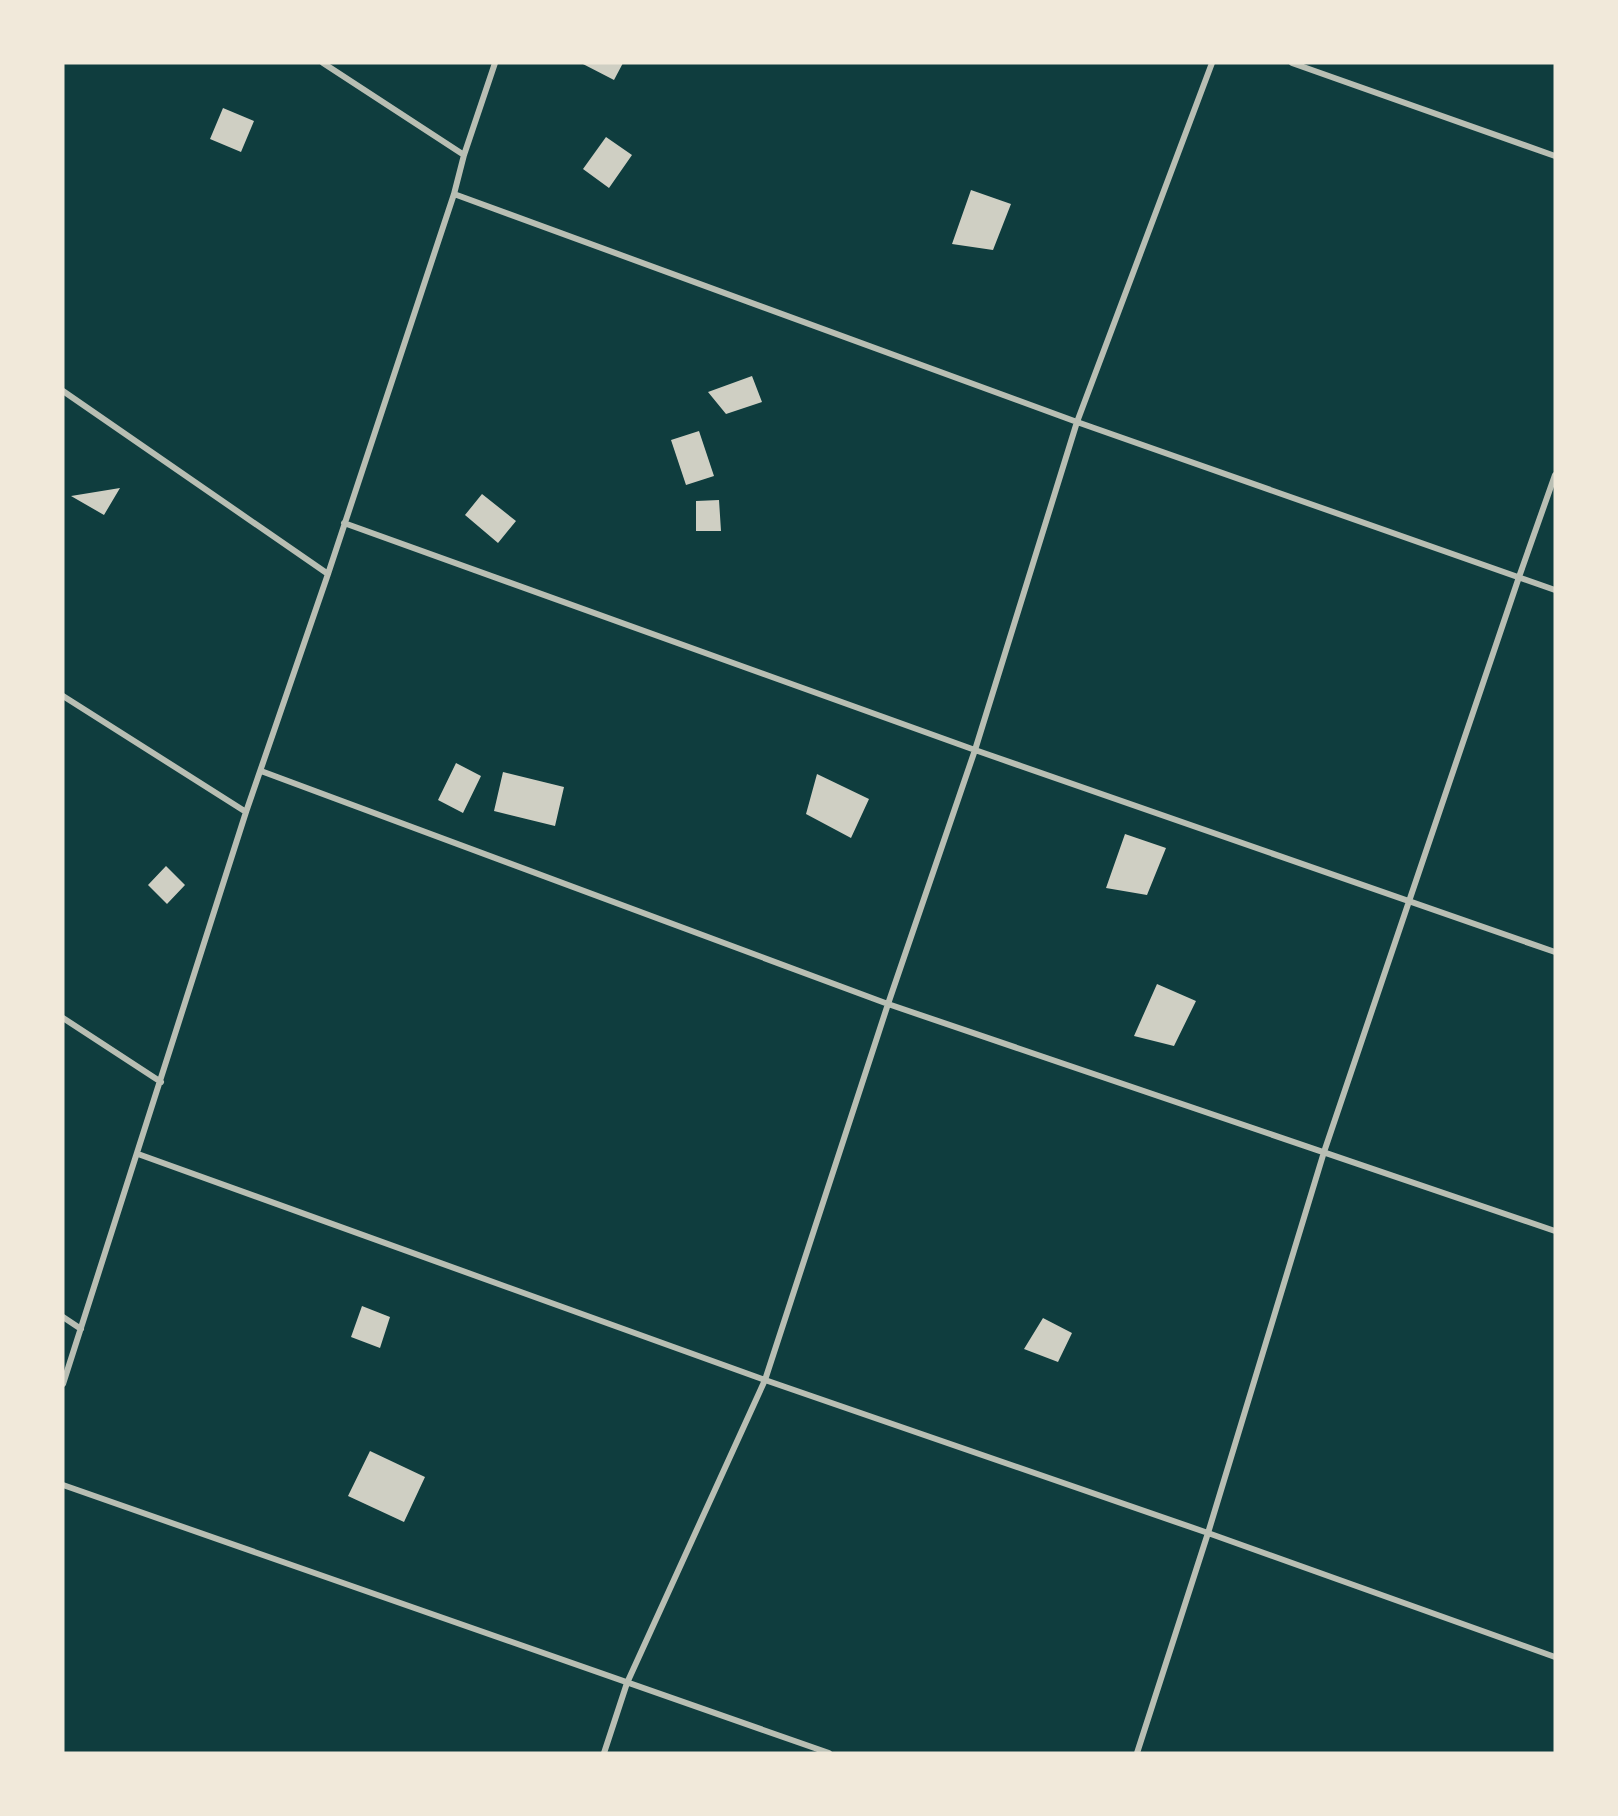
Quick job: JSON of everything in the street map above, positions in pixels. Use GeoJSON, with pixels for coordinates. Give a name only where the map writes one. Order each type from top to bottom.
{"type":"FeatureCollection","features":[{"type":"Feature","properties":{"kind":"street"},"geometry":{"type":"LineString","coordinates":[[323,63],[464,155]]}},
{"type":"Feature","properties":{"kind":"street"},"geometry":{"type":"LineString","coordinates":[[63,1384],[246,812],[328,574],[495,63]]}},
{"type":"Feature","properties":{"kind":"street"},"geometry":{"type":"LineString","coordinates":[[604,1753],[627,1683],[765,1380],[888,1004],[975,750],[1077,422],[1212,63]]}},
{"type":"Feature","properties":{"kind":"street"},"geometry":{"type":"LineString","coordinates":[[1292,63],[1555,156]]}},
{"type":"Feature","properties":{"kind":"street"},"geometry":{"type":"LineString","coordinates":[[454,194],[1077,422],[1555,590]]}},
{"type":"Feature","properties":{"kind":"street"},"geometry":{"type":"LineString","coordinates":[[63,391],[328,574]]}},
{"type":"Feature","properties":{"kind":"street"},"geometry":{"type":"LineString","coordinates":[[1137,1753],[1208,1533],[1324,1152],[1518,577],[1555,475]]}},
{"type":"Feature","properties":{"kind":"street"},"geometry":{"type":"LineString","coordinates":[[344,523],[975,750],[1555,952]]}},
{"type":"Feature","properties":{"kind":"street"},"geometry":{"type":"LineString","coordinates":[[63,696],[246,812]]}},
{"type":"Feature","properties":{"kind":"street"},"geometry":{"type":"LineString","coordinates":[[261,771],[888,1004],[1555,1231]]}},
{"type":"Feature","properties":{"kind":"street"},"geometry":{"type":"LineString","coordinates":[[63,1018],[161,1082]]}},
{"type":"Feature","properties":{"kind":"street"},"geometry":{"type":"LineString","coordinates":[[138,1154],[765,1380],[1208,1533],[1555,1657]]}},
{"type":"Feature","properties":{"kind":"street"},"geometry":{"type":"LineString","coordinates":[[63,1317],[81,1329]]}},
{"type":"Feature","properties":{"kind":"street"},"geometry":{"type":"LineString","coordinates":[[63,1485],[830,1753]]}},
{"type":"Feature","properties":{"kind":"building"},"geometry":{"type":"Polygon","coordinates":[[[581,63],[623,63],[614,80],[581,63]]]}},
{"type":"Feature","properties":{"kind":"building"},"geometry":{"type":"Polygon","coordinates":[[[223,108],[254,121],[241,152],[210,139],[223,108]]]}},
{"type":"Feature","properties":{"kind":"building"},"geometry":{"type":"Polygon","coordinates":[[[606,137],[632,155],[609,188],[583,169],[606,137]]]}},
{"type":"Feature","properties":{"kind":"building"},"geometry":{"type":"Polygon","coordinates":[[[971,190],[1011,204],[993,250],[952,244],[971,190]]]}},
{"type":"Feature","properties":{"kind":"building"},"geometry":{"type":"Polygon","coordinates":[[[752,376],[762,402],[726,414],[708,392],[752,376]]]}},
{"type":"Feature","properties":{"kind":"building"},"geometry":{"type":"Polygon","coordinates":[[[699,431],[714,476],[686,485],[671,440],[699,431]]]}},
{"type":"Feature","properties":{"kind":"building"},"geometry":{"type":"Polygon","coordinates":[[[120,488],[104,515],[71,496],[120,488]]]}},
{"type":"Feature","properties":{"kind":"building"},"geometry":{"type":"Polygon","coordinates":[[[482,494],[516,521],[498,543],[465,515],[482,494]]]}},
{"type":"Feature","properties":{"kind":"building"},"geometry":{"type":"Polygon","coordinates":[[[719,500],[721,531],[696,531],[696,501],[719,500]]]}},
{"type":"Feature","properties":{"kind":"building"},"geometry":{"type":"Polygon","coordinates":[[[456,763],[481,776],[463,813],[438,800],[456,763]]]}},
{"type":"Feature","properties":{"kind":"building"},"geometry":{"type":"Polygon","coordinates":[[[503,772],[564,787],[555,826],[494,811],[503,772]]]}},
{"type":"Feature","properties":{"kind":"building"},"geometry":{"type":"Polygon","coordinates":[[[817,774],[869,799],[851,838],[806,814],[817,774]]]}},
{"type":"Feature","properties":{"kind":"building"},"geometry":{"type":"Polygon","coordinates":[[[1125,834],[1166,848],[1147,895],[1106,888],[1125,834]]]}},
{"type":"Feature","properties":{"kind":"building"},"geometry":{"type":"Polygon","coordinates":[[[166,866],[185,885],[167,904],[148,885],[166,866]]]}},
{"type":"Feature","properties":{"kind":"building"},"geometry":{"type":"Polygon","coordinates":[[[1157,984],[1196,1001],[1174,1046],[1134,1036],[1157,984]]]}},
{"type":"Feature","properties":{"kind":"building"},"geometry":{"type":"Polygon","coordinates":[[[362,1306],[390,1317],[380,1348],[351,1337],[362,1306]]]}},
{"type":"Feature","properties":{"kind":"building"},"geometry":{"type":"Polygon","coordinates":[[[1043,1318],[1072,1333],[1058,1362],[1024,1349],[1043,1318]]]}},
{"type":"Feature","properties":{"kind":"building"},"geometry":{"type":"Polygon","coordinates":[[[370,1451],[425,1477],[404,1522],[348,1496],[370,1451]]]}}]}
